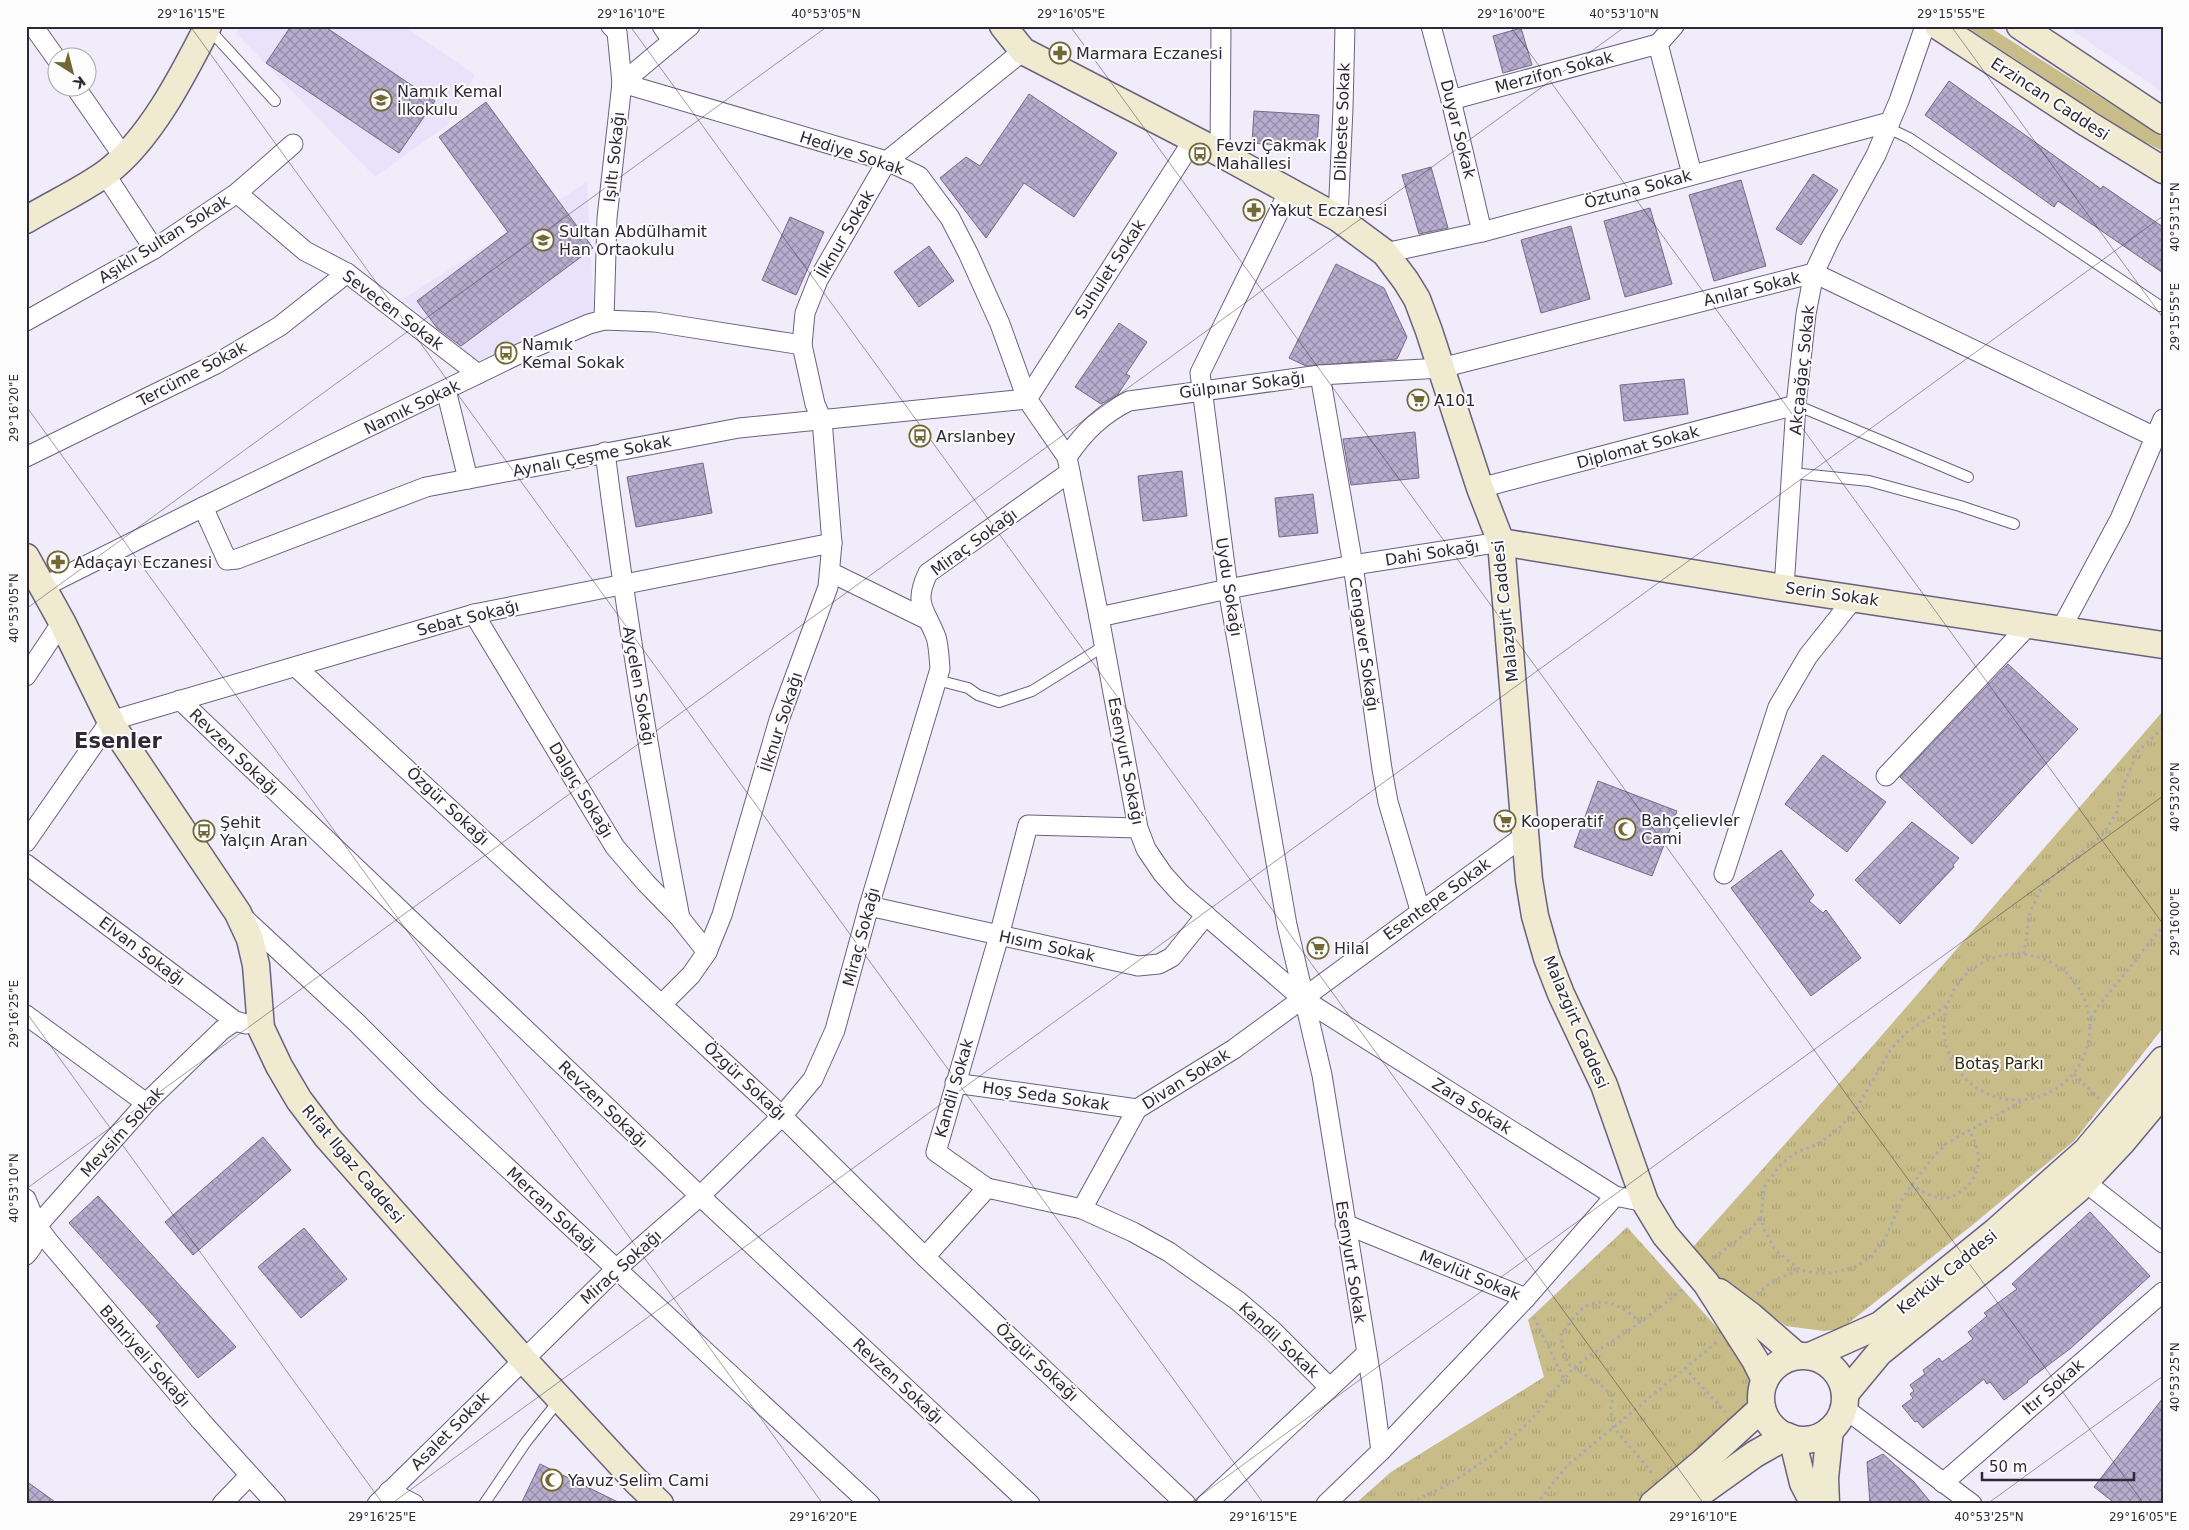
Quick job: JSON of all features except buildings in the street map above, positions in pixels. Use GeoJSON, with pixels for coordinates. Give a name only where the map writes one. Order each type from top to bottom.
{"type":"FeatureCollection","features":[{"type":"Feature","properties":{"kind":"street"},"geometry":{"type":"LineString","coordinates":[[33,26],[48,48]]}},
{"type":"Feature","properties":{"kind":"street","name":"Işıltı Sokağı"},"geometry":{"type":"LineString","coordinates":[[604,320],[607,218],[622,83],[617,32],[610,26]]}},
{"type":"Feature","properties":{"kind":"street"},"geometry":{"type":"LineString","coordinates":[[622,83],[667,34],[690,26]]}},
{"type":"Feature","properties":{"kind":"street"},"geometry":{"type":"LineString","coordinates":[[1220,153],[1221,26]]}},
{"type":"Feature","properties":{"kind":"street","name":"Dilbeste Sokak"},"geometry":{"type":"LineString","coordinates":[[1338,218],[1344,108],[1345,26]]}},
{"type":"Feature","properties":{"kind":"street","name":"Duyar Sokak"},"geometry":{"type":"LineString","coordinates":[[1431,26],[1452,100],[1482,232]]}},
{"type":"Feature","properties":{"kind":"street"},"geometry":{"type":"LineString","coordinates":[[1674,26],[1658,44],[1692,174]]}},
{"type":"Feature","properties":{"kind":"street","name":"Akçaağaç Sokak"},"geometry":{"type":"LineString","coordinates":[[1784,588],[1796,405],[1806,314],[1814,274],[1830,240],[1876,155],[1889,125],[1925,26]]}},
{"type":"Feature","properties":{"kind":"street","name":"Erzincan Caddesi"},"geometry":{"type":"LineString","coordinates":[[1938,26],[2088,124],[2163,170]]}},
{"type":"Feature","properties":{"kind":"street"},"geometry":{"type":"LineString","coordinates":[[2020,26],[2163,121]]}},
{"type":"Feature","properties":{"kind":"street"},"geometry":{"type":"LineString","coordinates":[[26,220],[104,174],[123,156],[146,130],[166,101],[191,61],[207,27]]}},
{"type":"Feature","properties":{"kind":"street","name":"Malazgirt Caddesi"},"geometry":{"type":"LineString","coordinates":[[1004,27],[1023,51],[1194,139],[1338,218],[1385,253],[1406,281],[1417,300],[1480,488],[1501,542],[1524,836],[1534,916],[1547,958],[1604,1086],[1645,1202],[1664,1235],[1706,1274],[1765,1380]]}},
{"type":"Feature","properties":{"kind":"street","name":"Merzifon Sokak"},"geometry":{"type":"LineString","coordinates":[[1452,100],[1658,44]]}},
{"type":"Feature","properties":{"kind":"street","name":"İlknur Sokak"},"geometry":{"type":"LineString","coordinates":[[822,420],[815,404],[802,345],[805,313],[818,280],[887,161],[1023,51]]}},
{"type":"Feature","properties":{"kind":"street","name":"Hediye Sokak"},"geometry":{"type":"LineString","coordinates":[[622,83],[887,161],[919,176],[950,218],[1000,324],[1027,399],[1069,465]]}},
{"type":"Feature","properties":{"kind":"street"},"geometry":{"type":"LineString","coordinates":[[83,98],[123,156]]}},
{"type":"Feature","properties":{"kind":"street","name":"Öztuna Sokak"},"geometry":{"type":"LineString","coordinates":[[1385,253],[1482,232],[1692,174],[1889,125]]}},
{"type":"Feature","properties":{"kind":"street","name":"Suhulet Sokak"},"geometry":{"type":"LineString","coordinates":[[1027,399],[1194,139]]}},
{"type":"Feature","properties":{"kind":"street","name":"Aşıklı Sultan Sokak"},"geometry":{"type":"LineString","coordinates":[[26,321],[154,249],[237,193],[293,144]]}},
{"type":"Feature","properties":{"kind":"street"},"geometry":{"type":"LineString","coordinates":[[104,174],[154,249]]}},
{"type":"Feature","properties":{"kind":"street","name":"Uydu Sokağı"},"geometry":{"type":"LineString","coordinates":[[1289,191],[1200,373],[1228,589],[1286,916],[1303,999]]}},
{"type":"Feature","properties":{"kind":"street","name":"Sevecen Sokak"},"geometry":{"type":"LineString","coordinates":[[237,193],[305,251],[347,273],[478,374]]}},
{"type":"Feature","properties":{"kind":"street","name":"Tercüme Sokak"},"geometry":{"type":"LineString","coordinates":[[26,457],[216,364],[280,326],[347,273]]}},
{"type":"Feature","properties":{"kind":"street","name":"Anılar Sokak"},"geometry":{"type":"LineString","coordinates":[[1441,368],[1814,274],[2160,426]]}},
{"type":"Feature","properties":{"kind":"street","name":"Namık Sokak"},"geometry":{"type":"LineString","coordinates":[[43,587],[203,507],[568,331],[604,320],[655,322],[802,345]]}},
{"type":"Feature","properties":{"kind":"street","name":"Gülpınar Sokağı"},"geometry":{"type":"LineString","coordinates":[[1069,465],[1079,440],[1095,422],[1111,410],[1129,401],[1320,375],[1441,368]]}},
{"type":"Feature","properties":{"kind":"street","name":"Cengaver Sokağı"},"geometry":{"type":"LineString","coordinates":[[1320,375],[1353,565],[1387,793],[1420,910]]}},
{"type":"Feature","properties":{"kind":"street"},"geometry":{"type":"LineString","coordinates":[[446,390],[468,479]]}},
{"type":"Feature","properties":{"kind":"street","name":"Aynalı Çeşme Sokak"},"geometry":{"type":"LineString","coordinates":[[203,507],[227,560],[237,559],[426,487],[739,428],[1027,399]]}},
{"type":"Feature","properties":{"kind":"street","name":"Diplomat Sokak"},"geometry":{"type":"LineString","coordinates":[[1480,488],[1796,405]]}},
{"type":"Feature","properties":{"kind":"street","name":"İlknur Sokağı"},"geometry":{"type":"LineString","coordinates":[[662,1004],[691,975],[707,952],[722,914],[779,720],[828,588],[832,543],[822,420]]}},
{"type":"Feature","properties":{"kind":"street"},"geometry":{"type":"LineString","coordinates":[[2061,629],[2120,519],[2160,426]]}},
{"type":"Feature","properties":{"kind":"street","name":"Ayçelen Sokağı"},"geometry":{"type":"LineString","coordinates":[[605,452],[622,584],[664,838],[680,918]]}},
{"type":"Feature","properties":{"kind":"street","name":"Esenyurt Sokağı"},"geometry":{"type":"LineString","coordinates":[[1069,465],[1138,828],[1146,850],[1163,874],[1181,894],[1303,999]]}},
{"type":"Feature","properties":{"kind":"street","name":"Miraç Sokağı"},"geometry":{"type":"LineString","coordinates":[[523,1360],[616,1269],[700,1196],[782,1116],[813,1079],[836,1030],[870,906],[940,669],[936,638],[920,597],[928,573],[1069,465]]}},
{"type":"Feature","properties":{"kind":"street","name":"Dahi Sokağı"},"geometry":{"type":"LineString","coordinates":[[1099,617],[1228,589],[1353,565],[1501,542]]}},
{"type":"Feature","properties":{"kind":"street","name":"Serin Sokak"},"geometry":{"type":"LineString","coordinates":[[1501,542],[1784,588],[2163,644]]}},
{"type":"Feature","properties":{"kind":"street","name":"Sebat Sokağı"},"geometry":{"type":"LineString","coordinates":[[110,721],[474,614],[832,543]]}},
{"type":"Feature","properties":{"kind":"street","name":"Rıfat Ilgaz Caddesi"},"geometry":{"type":"LineString","coordinates":[[26,557],[62,622],[110,721],[238,912],[250,939],[256,966],[261,1028],[289,1083],[327,1137],[523,1360],[660,1504]]}},
{"type":"Feature","properties":{"kind":"street"},"geometry":{"type":"LineString","coordinates":[[830,572],[928,620]]}},
{"type":"Feature","properties":{"kind":"street"},"geometry":{"type":"LineString","coordinates":[[1724,874],[1778,707],[1808,656],[1854,597]]}},
{"type":"Feature","properties":{"kind":"street","name":"Dalgıç Sokağı"},"geometry":{"type":"LineString","coordinates":[[474,614],[615,847],[680,918],[707,952]]}},
{"type":"Feature","properties":{"kind":"street"},"geometry":{"type":"LineString","coordinates":[[26,676],[62,622]]}},
{"type":"Feature","properties":{"kind":"street"},"geometry":{"type":"LineString","coordinates":[[1886,776],[2030,624]]}},
{"type":"Feature","properties":{"kind":"street","name":"Özgür Sokağı"},"geometry":{"type":"LineString","coordinates":[[296,667],[782,1116],[926,1257],[1186,1504]]}},
{"type":"Feature","properties":{"kind":"street","name":"Revzen Sokağı"},"geometry":{"type":"LineString","coordinates":[[180,700],[700,1196],[1030,1504]]}},
{"type":"Feature","properties":{"kind":"street"},"geometry":{"type":"LineString","coordinates":[[26,842],[110,721]]}},
{"type":"Feature","properties":{"kind":"street","name":"Kandil Sokak"},"geometry":{"type":"LineString","coordinates":[[1138,828],[1028,825],[999,936],[936,1152],[986,1188],[1082,1209],[1133,1232],[1169,1252],[1238,1301],[1272,1330],[1329,1387]]}},
{"type":"Feature","properties":{"kind":"street","name":"Esentepe Sokak"},"geometry":{"type":"LineString","coordinates":[[1303,999],[1420,910],[1524,836]]}},
{"type":"Feature","properties":{"kind":"street","name":"Elvan Sokağı"},"geometry":{"type":"LineString","coordinates":[[26,864],[235,1021],[261,1028]]}},
{"type":"Feature","properties":{"kind":"street","name":"Hısım Sokak"},"geometry":{"type":"LineString","coordinates":[[870,906],[1138,966],[1158,964],[1172,957],[1206,915]]}},
{"type":"Feature","properties":{"kind":"street","name":"Mercan Sokağı"},"geometry":{"type":"LineString","coordinates":[[238,912],[616,1269],[870,1504]]}},
{"type":"Feature","properties":{"kind":"street","name":"Divan Sokak"},"geometry":{"type":"LineString","coordinates":[[1082,1209],[1137,1109],[1234,1049],[1303,999]]}},
{"type":"Feature","properties":{"kind":"street","name":"Zara Sokak"},"geometry":{"type":"LineString","coordinates":[[1303,999],[1615,1196],[1645,1202]]}},
{"type":"Feature","properties":{"kind":"street","name":"Esenyurt Sokak"},"geometry":{"type":"LineString","coordinates":[[1303,999],[1322,1075],[1381,1451]]}},
{"type":"Feature","properties":{"kind":"street"},"geometry":{"type":"LineString","coordinates":[[26,1015],[146,1103]]}},
{"type":"Feature","properties":{"kind":"street","name":"Mevsim Sokak"},"geometry":{"type":"LineString","coordinates":[[26,1255],[33,1247],[37,1237],[37,1226],[146,1103],[222,1030],[235,1021]]}},
{"type":"Feature","properties":{"kind":"street","name":"Kerkük Caddesi"},"geometry":{"type":"LineString","coordinates":[[1804,1356],[1880,1325],[1982,1243],[2123,1142],[2155,1097],[2163,1060]]}},
{"type":"Feature","properties":{"kind":"street","name":"Hoş Seda Sokak"},"geometry":{"type":"LineString","coordinates":[[956,1083],[1137,1109]]}},
{"type":"Feature","properties":{"kind":"street"},"geometry":{"type":"LineString","coordinates":[[2077,1174],[2163,1243]]}},
{"type":"Feature","properties":{"kind":"street","name":"Kerkük Caddesi"},"geometry":{"type":"LineString","coordinates":[[1845,1401],[1879,1353],[1998,1257],[2077,1174]]}},
{"type":"Feature","properties":{"kind":"street"},"geometry":{"type":"LineString","coordinates":[[926,1257],[986,1188]]}},
{"type":"Feature","properties":{"kind":"street","name":"Mevlüt Sokak"},"geometry":{"type":"LineString","coordinates":[[1345,1224],[1526,1298],[1615,1196]]}},
{"type":"Feature","properties":{"kind":"street","name":"Bahriyeli Sokağı"},"geometry":{"type":"LineString","coordinates":[[26,1199],[37,1226],[133,1344],[276,1504]]}},
{"type":"Feature","properties":{"kind":"street"},"geometry":{"type":"LineString","coordinates":[[1706,1274],[1751,1316],[1804,1356],[1830,1365],[1838,1373],[1845,1401],[1839,1420],[1830,1430],[1812,1438],[1790,1437],[1773,1427],[1762,1408],[1765,1380],[1773,1369],[1783,1360],[1804,1356]]}},
{"type":"Feature","properties":{"kind":"street","name":"Itır Sokak"},"geometry":{"type":"LineString","coordinates":[[1943,1483],[2163,1292]]}},
{"type":"Feature","properties":{"kind":"street"},"geometry":{"type":"LineString","coordinates":[[1326,1504],[1381,1451],[1526,1298]]}},
{"type":"Feature","properties":{"kind":"street"},"geometry":{"type":"LineString","coordinates":[[1206,1504],[1367,1353]]}},
{"type":"Feature","properties":{"kind":"street","name":"Asalet Sokak"},"geometry":{"type":"LineString","coordinates":[[383,1497],[523,1360]]}},
{"type":"Feature","properties":{"kind":"street"},"geometry":{"type":"LineString","coordinates":[[1845,1401],[1943,1483],[1972,1504]]}},
{"type":"Feature","properties":{"kind":"street"},"geometry":{"type":"LineString","coordinates":[[1653,1504],[1703,1462],[1762,1408]]}},
{"type":"Feature","properties":{"kind":"street"},"geometry":{"type":"LineString","coordinates":[[1826,1504],[1825,1478],[1830,1430]]}},
{"type":"Feature","properties":{"kind":"street"},"geometry":{"type":"LineString","coordinates":[[1685,1504],[1755,1454],[1790,1437]]}},
{"type":"Feature","properties":{"kind":"street"},"geometry":{"type":"LineString","coordinates":[[1790,1437],[1803,1483],[1814,1504]]}},
{"type":"Feature","properties":{"kind":"street"},"geometry":{"type":"LineString","coordinates":[[222,1504],[249,1476]]}},
{"type":"Feature","properties":{"kind":"street"},"geometry":{"type":"LineString","coordinates":[[383,1497],[414,1504]]}},
{"type":"Feature","properties":{"kind":"lane"},"geometry":{"type":"LineString","coordinates":[[207,27],[274,101]]}},
{"type":"Feature","properties":{"kind":"lane"},"geometry":{"type":"LineString","coordinates":[[1889,125],[2160,306]]}},
{"type":"Feature","properties":{"kind":"lane"},"geometry":{"type":"LineString","coordinates":[[1796,405],[1968,477]]}},
{"type":"Feature","properties":{"kind":"lane"},"geometry":{"type":"LineString","coordinates":[[1792,473],[1869,481],[1960,506],[2014,524]]}},
{"type":"Feature","properties":{"kind":"lane"},"geometry":{"type":"LineString","coordinates":[[937,680],[968,688],[978,695],[999,702],[1032,691],[1104,646]]}},
{"type":"Feature","properties":{"kind":"lane"},"geometry":{"type":"LineString","coordinates":[[484,1504],[526,1442],[560,1399]]}},
{"type":"Feature","properties":{"kind":"path"},"geometry":{"type":"LineString","coordinates":[[2024,954],[2030,912],[2043,885],[2103,834],[2116,814],[2124,784],[2138,751],[2163,728]]}},
{"type":"Feature","properties":{"kind":"path"},"geometry":{"type":"LineString","coordinates":[[2091,1019],[2097,1008],[2163,926]]}},
{"type":"Feature","properties":{"kind":"path"},"geometry":{"type":"LineString","coordinates":[[1946,1006],[1907,1032],[1891,1049],[1860,1104],[1837,1130],[1818,1144],[1797,1152],[1781,1164],[1764,1187],[1762,1218],[1765,1231],[1775,1250],[1800,1270],[1815,1273],[1831,1273],[1853,1268],[1871,1257],[1885,1239],[1903,1197],[1923,1168],[1947,1143],[2022,1101],[2041,1097],[2059,1088],[2074,1074],[2084,1058],[2090,1039],[2091,1019],[2086,999],[2071,977],[2061,968],[2043,958],[2024,954],[2003,955],[1984,961],[1968,972],[1955,988],[1946,1006],[1943,1026],[1946,1046],[1953,1065],[1962,1076],[1982,1093],[2001,1099],[2022,1101]]}},
{"type":"Feature","properties":{"kind":"path"},"geometry":{"type":"LineString","coordinates":[[2074,1074],[2100,1101]]}},
{"type":"Feature","properties":{"kind":"path"},"geometry":{"type":"LineString","coordinates":[[1912,1186],[1942,1198],[1955,1196],[1966,1186],[1976,1175],[1979,1159],[1977,1145],[1969,1130]]}},
{"type":"Feature","properties":{"kind":"path"},"geometry":{"type":"LineString","coordinates":[[1405,1504],[1450,1484],[1502,1445],[1540,1411],[1575,1367],[1640,1323],[1706,1274],[1717,1256],[1762,1218]]}},
{"type":"Feature","properties":{"kind":"path"},"geometry":{"type":"LineString","coordinates":[[1706,1274],[1717,1256]]}},
{"type":"Feature","properties":{"kind":"path"},"geometry":{"type":"LineString","coordinates":[[1751,1300],[1759,1291],[1774,1280],[1800,1270]]}},
{"type":"Feature","properties":{"kind":"path"},"geometry":{"type":"LineString","coordinates":[[1526,1298],[1564,1379]]}},
{"type":"Feature","properties":{"kind":"path"},"geometry":{"type":"LineString","coordinates":[[1640,1323],[1632,1314],[1608,1302],[1581,1309],[1561,1335],[1563,1350],[1568,1364],[1602,1386],[1613,1397],[1613,1427],[1655,1477]]}},
{"type":"Feature","properties":{"kind":"path"},"geometry":{"type":"LineString","coordinates":[[1536,1504],[1569,1464],[1734,1327]]}},
{"type":"Feature","properties":{"kind":"path"},"geometry":{"type":"LineString","coordinates":[[1686,1368],[1726,1415]]}},
{"type":"Feature","properties":{"kind":"shaded area","name":"Namık Kemal İlkokulu"},"geometry":{"type":"Polygon","coordinates":[[[241,26],[404,26],[475,75],[447,125],[375,177],[236,33],[241,26]]]}},
{"type":"Feature","properties":{"kind":"shaded area"},"geometry":{"type":"Polygon","coordinates":[[[2074,26],[2163,26],[2163,92],[2073,31],[2074,26]]]}},
{"type":"Feature","properties":{"kind":"shaded area","name":"Sultan Abdülhamit Han Ortaokulu"},"geometry":{"type":"Polygon","coordinates":[[[587,182],[594,311],[477,367],[403,299],[587,182]]]}},
{"type":"Feature","properties":{"kind":"green space"},"geometry":{"type":"Polygon","coordinates":[[[1965,26],[1988,26],[2163,137],[2163,151],[2136,138],[1965,26]]]}},
{"type":"Feature","properties":{"kind":"green space","name":"Botaş Parkı"},"geometry":{"type":"Polygon","coordinates":[[[2163,711],[2163,1028],[2074,1141],[1970,1227],[1841,1329],[1824,1331],[1786,1326],[1751,1300],[1729,1290],[1692,1248],[1876,1042],[2163,711]]]}},
{"type":"Feature","properties":{"kind":"green space"},"geometry":{"type":"Polygon","coordinates":[[[1627,1227],[1747,1361],[1755,1381],[1742,1420],[1643,1504],[1355,1504],[1391,1472],[1544,1377],[1528,1320],[1627,1227]]]}},
{"type":"Feature","properties":{"kind":"place","name":"Marmara Eczanesi"},"geometry":{"type":"Point","coordinates":[1060,53]}},
{"type":"Feature","properties":{"kind":"place","name":"Namık Kemal İlkokulu"},"geometry":{"type":"Point","coordinates":[381,100]}},
{"type":"Feature","properties":{"kind":"place","name":"Fevzi Çakmak Mahallesi"},"geometry":{"type":"Point","coordinates":[1200,154]}},
{"type":"Feature","properties":{"kind":"place","name":"Yakut Eczanesi"},"geometry":{"type":"Point","coordinates":[1254,210]}},
{"type":"Feature","properties":{"kind":"place","name":"Sultan Abdülhamit Han Ortaokulu"},"geometry":{"type":"Point","coordinates":[543,240]}},
{"type":"Feature","properties":{"kind":"place","name":"Namık Kemal Sokak"},"geometry":{"type":"Point","coordinates":[506,353]}},
{"type":"Feature","properties":{"kind":"place","name":"A101"},"geometry":{"type":"Point","coordinates":[1418,400]}},
{"type":"Feature","properties":{"kind":"place","name":"Arslanbey"},"geometry":{"type":"Point","coordinates":[920,436]}},
{"type":"Feature","properties":{"kind":"place","name":"Adaçayı Eczanesi"},"geometry":{"type":"Point","coordinates":[58,562]}},
{"type":"Feature","properties":{"kind":"place","name":"Kooperatif"},"geometry":{"type":"Point","coordinates":[1505,821]}},
{"type":"Feature","properties":{"kind":"place","name":"Bahçelievler Cami"},"geometry":{"type":"Point","coordinates":[1625,829]}},
{"type":"Feature","properties":{"kind":"place","name":"Şehit Yalçın Aran"},"geometry":{"type":"Point","coordinates":[204,831]}},
{"type":"Feature","properties":{"kind":"place","name":"Hilal"},"geometry":{"type":"Point","coordinates":[1318,948]}},
{"type":"Feature","properties":{"kind":"place","name":"Yavuz Selim Cami"},"geometry":{"type":"Point","coordinates":[552,1480]}},
{"type":"Feature","properties":{"kind":"district","name":"Esenler"},"geometry":{"type":"Point","coordinates":[118,741]}}]}
